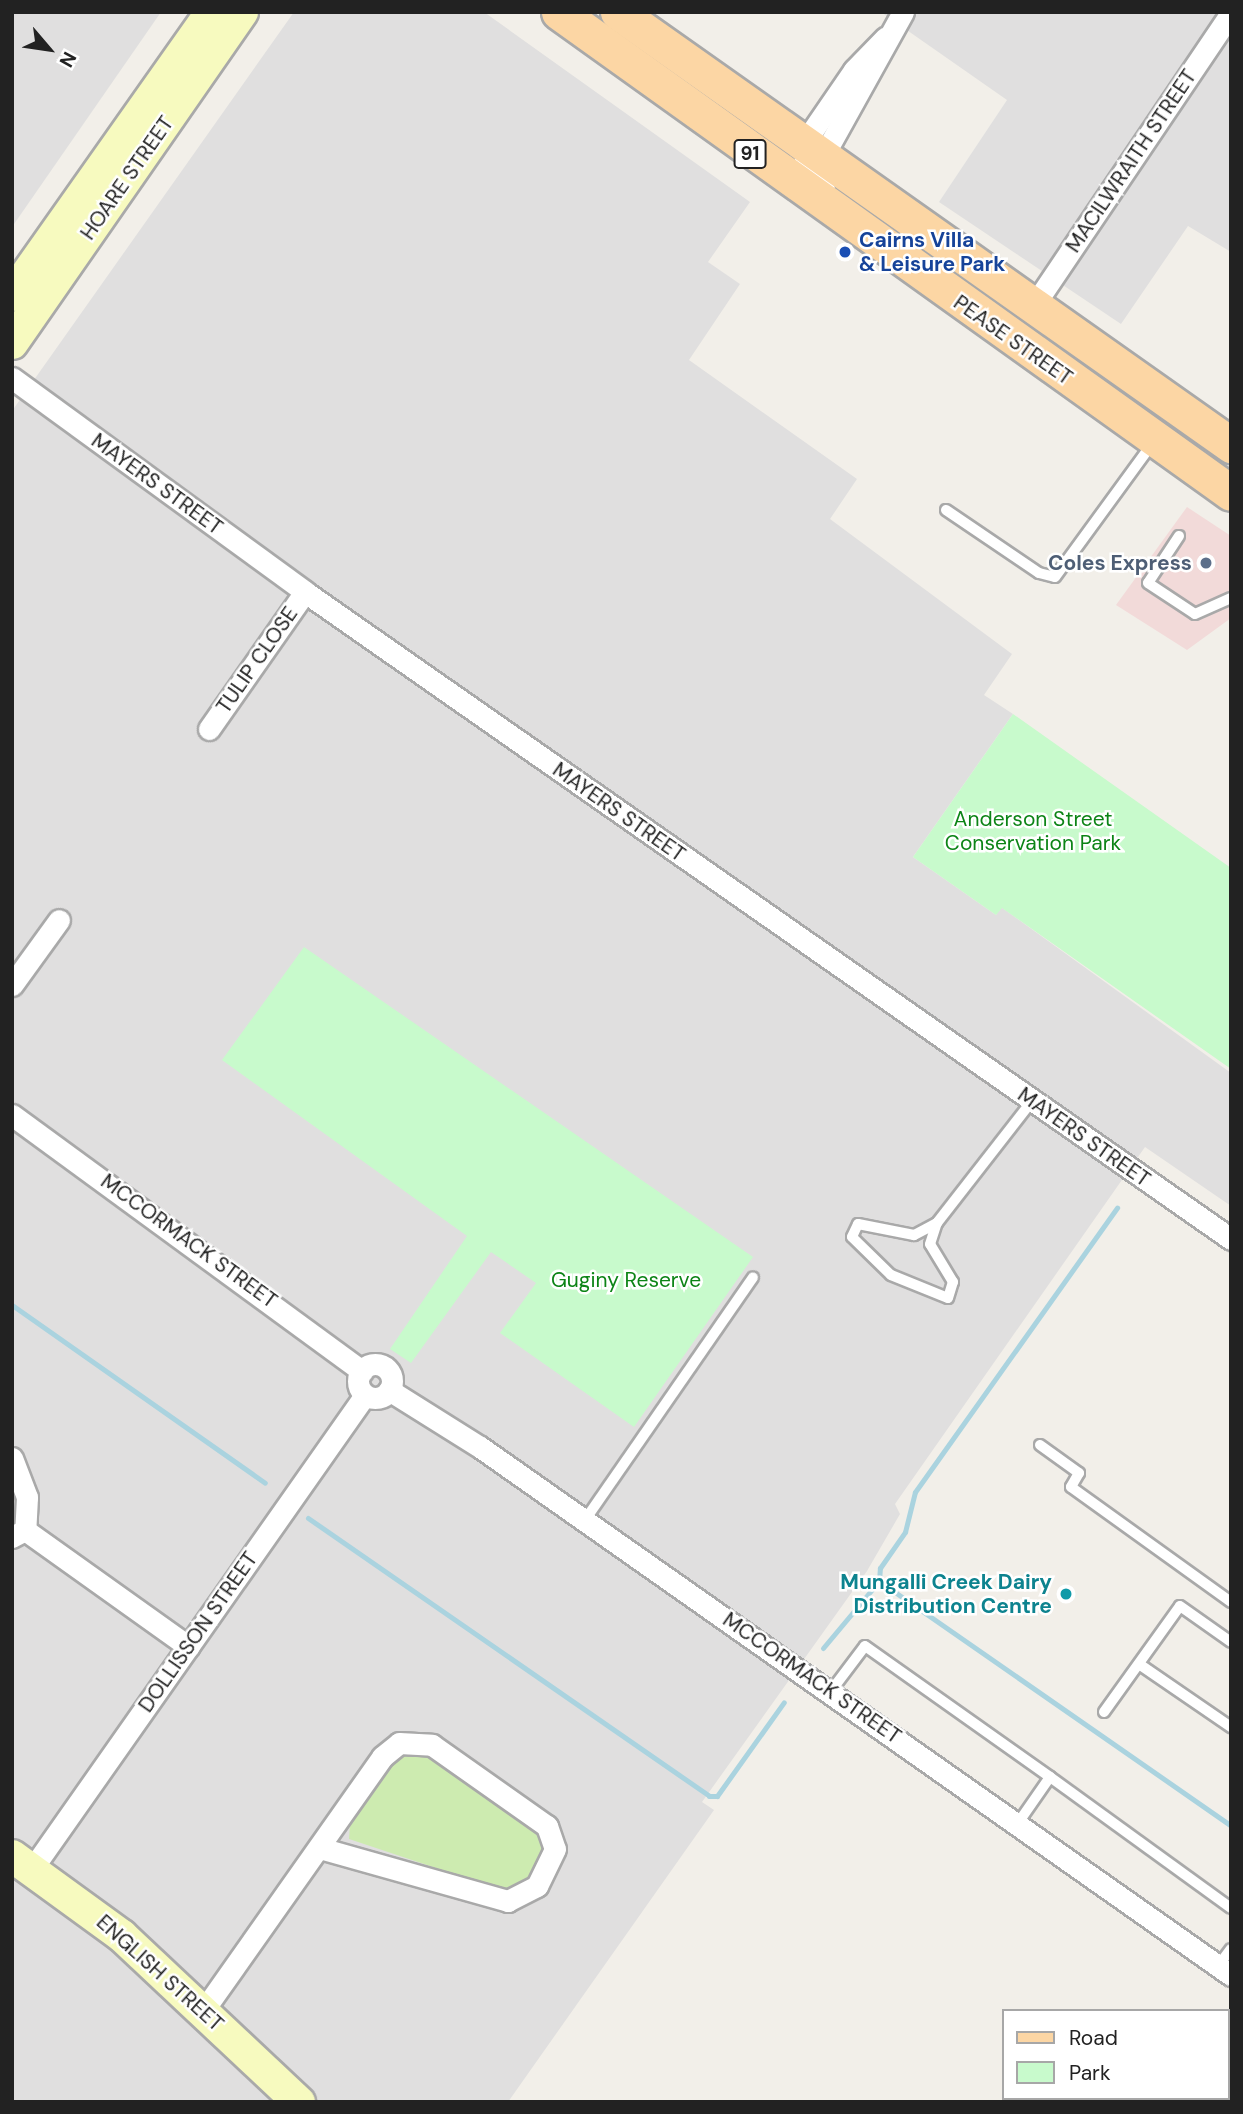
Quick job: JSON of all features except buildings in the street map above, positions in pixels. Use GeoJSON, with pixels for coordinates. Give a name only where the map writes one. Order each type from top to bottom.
{"type":"FeatureCollection","features":[{"type":"Feature","properties":{"kind":"main road","name":"HOARE STREET"},"geometry":{"type":"LineString","coordinates":[[12,295],[212,12]]}},
{"type":"Feature","properties":{"kind":"main road","name":"HOARE STREET"},"geometry":{"type":"LineString","coordinates":[[12,343],[242,12]]}},
{"type":"Feature","properties":{"kind":"main road","name":"PEASE STREET"},"geometry":{"type":"LineString","coordinates":[[559,12],[641,76],[1231,493]]}},
{"type":"Feature","properties":{"kind":"main road"},"geometry":{"type":"LineString","coordinates":[[579,12],[629,29]]}},
{"type":"Feature","properties":{"kind":"main road"},"geometry":{"type":"LineString","coordinates":[[593,12],[629,29],[681,78],[766,142],[771,169]]}},
{"type":"Feature","properties":{"kind":"main road","name":"PEASE STREET"},"geometry":{"type":"LineString","coordinates":[[629,29],[1231,445]]}},
{"type":"Feature","properties":{"kind":"main road"},"geometry":{"type":"LineString","coordinates":[[629,29],[641,76]]}},
{"type":"Feature","properties":{"kind":"main road","name":"ENGLISH STREET"},"geometry":{"type":"LineString","coordinates":[[22,1863],[122,1936],[203,2011],[283,2096]]}},
{"type":"Feature","properties":{"kind":"street"},"geometry":{"type":"LineString","coordinates":[[903,12],[885,38],[854,70],[811,153],[816,183],[901,245],[944,292]]}},
{"type":"Feature","properties":{"kind":"street","name":"MACILWRAITH STREET"},"geometry":{"type":"LineString","coordinates":[[1032,308],[1231,13]]}},
{"type":"Feature","properties":{"kind":"street","name":"MAYERS STREET"},"geometry":{"type":"LineString","coordinates":[[12,378],[305,592],[1231,1239]]}},
{"type":"Feature","properties":{"kind":"street","name":"TULIP CLOSE"},"geometry":{"type":"LineString","coordinates":[[209,729],[305,592]]}},
{"type":"Feature","properties":{"kind":"street"},"geometry":{"type":"LineString","coordinates":[[12,985],[59,920]]}},
{"type":"Feature","properties":{"kind":"street","name":"MCCORMACK STREET"},"geometry":{"type":"LineString","coordinates":[[12,1115],[362,1371]]}},
{"type":"Feature","properties":{"kind":"street"},"geometry":{"type":"LineString","coordinates":[[384,1368],[389,1390],[378,1398],[365,1395],[358,1384],[362,1371],[384,1368]]}},
{"type":"Feature","properties":{"kind":"street","name":"MCCORMACK STREET"},"geometry":{"type":"LineString","coordinates":[[389,1390],[585,1520],[1018,1823],[1227,1963]]}},
{"type":"Feature","properties":{"kind":"street","name":"DOLLISSON STREET"},"geometry":{"type":"LineString","coordinates":[[22,1863],[189,1647],[365,1395]]}},
{"type":"Feature","properties":{"kind":"street"},"geometry":{"type":"LineString","coordinates":[[12,1458],[27,1497],[19,1533],[189,1647]]}},
{"type":"Feature","properties":{"kind":"street"},"geometry":{"type":"LineString","coordinates":[[203,2011],[382,1756],[412,1739],[432,1745],[533,1815],[547,1826],[555,1849],[537,1886],[508,1901],[319,1848]]}},
{"type":"Feature","properties":{"kind":"lane"},"geometry":{"type":"LineString","coordinates":[[946,510],[1039,573],[1055,578],[1156,439]]}},
{"type":"Feature","properties":{"kind":"lane"},"geometry":{"type":"LineString","coordinates":[[1179,536],[1149,583],[1195,614],[1231,598]]}},
{"type":"Feature","properties":{"kind":"lane"},"geometry":{"type":"LineString","coordinates":[[937,1223],[933,1255],[954,1287],[945,1299],[891,1275],[852,1237],[858,1224],[914,1235],[937,1223],[1032,1101]]}},
{"type":"Feature","properties":{"kind":"lane"},"geometry":{"type":"LineString","coordinates":[[585,1520],[753,1277]]}},
{"type":"Feature","properties":{"kind":"lane"},"geometry":{"type":"LineString","coordinates":[[1040,1445],[1079,1473],[1071,1487],[1231,1602]]}},
{"type":"Feature","properties":{"kind":"lane"},"geometry":{"type":"LineString","coordinates":[[1104,1712],[1180,1606],[1231,1642]]}},
{"type":"Feature","properties":{"kind":"lane"},"geometry":{"type":"LineString","coordinates":[[831,1691],[865,1646],[1231,1908]]}},
{"type":"Feature","properties":{"kind":"lane"},"geometry":{"type":"LineString","coordinates":[[1139,1664],[1231,1727]]}},
{"type":"Feature","properties":{"kind":"lane"},"geometry":{"type":"LineString","coordinates":[[1018,1823],[1050,1777]]}},
{"type":"Feature","properties":{"kind":"shaded area"},"geometry":{"type":"Polygon","coordinates":[[[12,12],[161,12],[12,227],[12,12]]]}},
{"type":"Feature","properties":{"kind":"shaded area"},"geometry":{"type":"Polygon","coordinates":[[[294,12],[484,12],[750,202],[708,262],[740,284],[689,360],[857,479],[830,519],[1012,654],[984,695],[1013,714],[913,857],[996,915],[1001,907],[1231,1073],[1231,1206],[1145,1147],[895,1504],[900,1514],[867,1571],[702,1802],[714,1810],[508,2102],[12,2102],[12,411],[294,12]]]}},
{"type":"Feature","properties":{"kind":"shaded area"},"geometry":{"type":"Polygon","coordinates":[[[881,12],[1231,12],[1231,252],[1188,226],[1121,324],[939,202],[1007,100],[881,12]]]}},
{"type":"Feature","properties":{"kind":"shaded area"},"geometry":{"type":"Polygon","coordinates":[[[1187,507],[1231,536],[1231,618],[1187,650],[1116,605],[1187,507]]]}},
{"type":"Feature","properties":{"kind":"green space","name":"Anderson Street Conservation Park"},"geometry":{"type":"Polygon","coordinates":[[[1013,714],[1231,868],[1231,1069],[1002,908],[996,915],[913,857],[1013,714]]]}},
{"type":"Feature","properties":{"kind":"green space","name":"Guginy Reserve"},"geometry":{"type":"Polygon","coordinates":[[[304,947],[753,1257],[634,1427],[500,1333],[536,1283],[491,1252],[411,1363],[390,1349],[467,1236],[222,1060],[304,947]]]}},
{"type":"Feature","properties":{"kind":"green space"},"geometry":{"type":"Polygon","coordinates":[[[407,1750],[429,1752],[538,1832],[547,1847],[524,1884],[502,1890],[349,1839],[350,1825],[390,1762],[407,1750]]]}},
{"type":"Feature","properties":{"kind":"waterway"},"geometry":{"type":"LineString","coordinates":[[823,1648],[879,1581],[880,1568],[905,1532],[915,1492],[1117,1208]]}},
{"type":"Feature","properties":{"kind":"waterway"},"geometry":{"type":"LineString","coordinates":[[12,1305],[265,1483]]}},
{"type":"Feature","properties":{"kind":"waterway"},"geometry":{"type":"LineString","coordinates":[[308,1518],[709,1796],[717,1796],[784,1702]]}},
{"type":"Feature","properties":{"kind":"waterway"},"geometry":{"type":"LineString","coordinates":[[879,1581],[1231,1826]]}},
{"type":"Feature","properties":{"kind":"place","name":"Cairns Villa & Leisure Park"},"geometry":{"type":"Point","coordinates":[845,252]}},
{"type":"Feature","properties":{"kind":"place","name":"Coles Express"},"geometry":{"type":"Point","coordinates":[1206,563]}},
{"type":"Feature","properties":{"kind":"place","name":"Mungalli Creek Dairy Distribution Centre"},"geometry":{"type":"Point","coordinates":[1066,1594]}}]}
